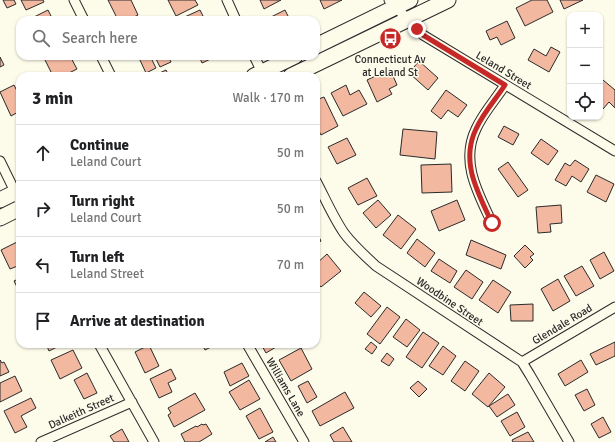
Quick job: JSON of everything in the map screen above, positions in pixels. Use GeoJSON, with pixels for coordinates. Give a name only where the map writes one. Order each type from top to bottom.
{"type":"FeatureCollection","features":[{"type":"Feature","properties":{"kind":"main road"},"geometry":{"type":"LineString","coordinates":[[320,44],[392,3],[410,0]]}},
{"type":"Feature","properties":{"kind":"main road"},"geometry":{"type":"LineString","coordinates":[[299,72],[448,0]]}},
{"type":"Feature","properties":{"kind":"main road"},"geometry":{"type":"LineString","coordinates":[[266,72],[288,60]]}},
{"type":"Feature","properties":{"kind":"main road"},"geometry":{"type":"LineString","coordinates":[[0,200],[16,196]]}},
{"type":"Feature","properties":{"kind":"main road"},"geometry":{"type":"LineString","coordinates":[[0,218],[16,210]]}},
{"type":"Feature","properties":{"kind":"street"},"geometry":{"type":"LineString","coordinates":[[74,0],[82,16]]}},
{"type":"Feature","properties":{"kind":"street"},"geometry":{"type":"LineString","coordinates":[[227,0],[234,16]]}},
{"type":"Feature","properties":{"kind":"street","name":"Leland Street"},"geometry":{"type":"LineString","coordinates":[[392,3],[423,35],[615,151]]}},
{"type":"Feature","properties":{"kind":"street"},"geometry":{"type":"LineString","coordinates":[[103,60],[108,72]]}},
{"type":"Feature","properties":{"kind":"street"},"geometry":{"type":"LineString","coordinates":[[255,60],[259,72]]}},
{"type":"Feature","properties":{"kind":"street"},"geometry":{"type":"LineString","coordinates":[[492,223],[474,184],[470,170],[469,154],[476,127],[505,85]]}},
{"type":"Feature","properties":{"kind":"street"},"geometry":{"type":"LineString","coordinates":[[0,161],[16,191]]}},
{"type":"Feature","properties":{"kind":"street","name":"Woodbine Street"},"geometry":{"type":"LineString","coordinates":[[320,189],[344,233],[376,266],[522,362],[569,442]]}},
{"type":"Feature","properties":{"kind":"street","name":"Glendale Road"},"geometry":{"type":"LineString","coordinates":[[522,362],[615,307]]}},
{"type":"Feature","properties":{"kind":"street"},"geometry":{"type":"LineString","coordinates":[[101,348],[154,442]]}},
{"type":"Feature","properties":{"kind":"street","name":"Williams Lane"},"geometry":{"type":"LineString","coordinates":[[249,348],[304,442]]}},
{"type":"Feature","properties":{"kind":"street","name":"Dalkeith Street"},"geometry":{"type":"LineString","coordinates":[[41,442],[132,402]]}},
{"type":"Feature","properties":{"kind":"building"},"geometry":{"type":"Polygon","coordinates":[[[3,0],[14,0],[16,4],[7,8],[3,0]]]}},
{"type":"Feature","properties":{"kind":"building"},"geometry":{"type":"Polygon","coordinates":[[[21,0],[43,0],[44,2],[26,10],[21,0]]]}},
{"type":"Feature","properties":{"kind":"building"},"geometry":{"type":"Polygon","coordinates":[[[108,0],[131,0],[138,15],[136,16],[116,16],[108,0]]]}},
{"type":"Feature","properties":{"kind":"building"},"geometry":{"type":"Polygon","coordinates":[[[168,0],[195,0],[198,5],[176,16],[168,0]]]}},
{"type":"Feature","properties":{"kind":"building"},"geometry":{"type":"Polygon","coordinates":[[[260,0],[281,0],[264,9],[260,0]]]}},
{"type":"Feature","properties":{"kind":"building"},"geometry":{"type":"Polygon","coordinates":[[[320,0],[342,0],[324,9],[320,0]]]}},
{"type":"Feature","properties":{"kind":"building"},"geometry":{"type":"Polygon","coordinates":[[[532,0],[547,0],[553,12],[525,26],[516,8],[532,0]]]}},
{"type":"Feature","properties":{"kind":"building"},"geometry":{"type":"Polygon","coordinates":[[[560,0],[583,0],[564,9],[560,0]]]}},
{"type":"Feature","properties":{"kind":"building"},"geometry":{"type":"Polygon","coordinates":[[[48,10],[51,16],[36,16],[48,10]]]}},
{"type":"Feature","properties":{"kind":"building"},"geometry":{"type":"Polygon","coordinates":[[[200,10],[203,16],[187,16],[200,10]]]}},
{"type":"Feature","properties":{"kind":"building"},"geometry":{"type":"Polygon","coordinates":[[[285,10],[288,16],[273,16],[285,10]]]}},
{"type":"Feature","properties":{"kind":"building"},"geometry":{"type":"Polygon","coordinates":[[[507,21],[515,38],[501,45],[497,37],[490,40],[486,31],[507,21]]]}},
{"type":"Feature","properties":{"kind":"building"},"geometry":{"type":"Polygon","coordinates":[[[551,47],[560,52],[549,72],[528,60],[534,49],[546,56],[551,47]]]}},
{"type":"Feature","properties":{"kind":"building"},"geometry":{"type":"Polygon","coordinates":[[[0,57],[4,65],[0,67],[0,57]]]}},
{"type":"Feature","properties":{"kind":"building"},"geometry":{"type":"Polygon","coordinates":[[[45,60],[72,60],[77,69],[71,72],[51,72],[45,60]]]}},
{"type":"Feature","properties":{"kind":"building"},"geometry":{"type":"Polygon","coordinates":[[[140,60],[152,60],[156,68],[146,72],[140,60]]]}},
{"type":"Feature","properties":{"kind":"building"},"geometry":{"type":"Polygon","coordinates":[[[156,60],[170,60],[171,62],[160,67],[156,60]]]}},
{"type":"Feature","properties":{"kind":"building"},"geometry":{"type":"Polygon","coordinates":[[[201,60],[208,60],[202,63],[201,60]]]}},
{"type":"Feature","properties":{"kind":"building"},"geometry":{"type":"Polygon","coordinates":[[[419,61],[438,78],[428,90],[409,73],[419,61]]]}},
{"type":"Feature","properties":{"kind":"building"},"geometry":{"type":"Polygon","coordinates":[[[390,69],[397,85],[389,89],[392,94],[377,102],[367,80],[390,69]]]}},
{"type":"Feature","properties":{"kind":"building"},"geometry":{"type":"Polygon","coordinates":[[[603,80],[615,90],[615,108],[609,102],[603,109],[603,80]]]}},
{"type":"Feature","properties":{"kind":"building"},"geometry":{"type":"Polygon","coordinates":[[[14,85],[16,89],[16,113],[11,116],[0,92],[14,85]]]}},
{"type":"Feature","properties":{"kind":"building"},"geometry":{"type":"Polygon","coordinates":[[[346,85],[350,95],[359,90],[367,104],[343,116],[331,93],[346,85]]]}},
{"type":"Feature","properties":{"kind":"building"},"geometry":{"type":"Polygon","coordinates":[[[446,90],[467,105],[458,117],[448,110],[441,119],[431,111],[446,90]]]}},
{"type":"Feature","properties":{"kind":"building"},"geometry":{"type":"Polygon","coordinates":[[[324,97],[338,126],[321,135],[320,133],[320,98],[324,97]]]}},
{"type":"Feature","properties":{"kind":"building"},"geometry":{"type":"Polygon","coordinates":[[[504,126],[519,134],[513,145],[498,137],[504,126]]]}},
{"type":"Feature","properties":{"kind":"building"},"geometry":{"type":"Polygon","coordinates":[[[403,129],[437,132],[435,159],[400,155],[403,129]]]}},
{"type":"Feature","properties":{"kind":"building"},"geometry":{"type":"Polygon","coordinates":[[[347,138],[356,155],[337,164],[328,147],[347,138]]]}},
{"type":"Feature","properties":{"kind":"building"},"geometry":{"type":"Polygon","coordinates":[[[541,139],[558,151],[548,165],[531,153],[541,139]]]}},
{"type":"Feature","properties":{"kind":"building"},"geometry":{"type":"Polygon","coordinates":[[[575,160],[589,169],[581,182],[572,176],[566,186],[555,180],[565,163],[570,166],[575,160]]]}},
{"type":"Feature","properties":{"kind":"building"},"geometry":{"type":"Polygon","coordinates":[[[508,162],[528,190],[518,197],[498,169],[508,162]]]}},
{"type":"Feature","properties":{"kind":"building"},"geometry":{"type":"Polygon","coordinates":[[[451,164],[452,192],[422,193],[421,165],[451,164]]]}},
{"type":"Feature","properties":{"kind":"building"},"geometry":{"type":"Polygon","coordinates":[[[596,175],[614,184],[606,202],[587,192],[596,175]]]}},
{"type":"Feature","properties":{"kind":"building"},"geometry":{"type":"Polygon","coordinates":[[[367,178],[377,196],[358,205],[348,188],[367,178]]]}},
{"type":"Feature","properties":{"kind":"building"},"geometry":{"type":"Polygon","coordinates":[[[378,200],[391,215],[376,228],[363,213],[378,200]]]}},
{"type":"Feature","properties":{"kind":"building"},"geometry":{"type":"Polygon","coordinates":[[[457,200],[465,220],[439,231],[431,211],[457,200]]]}},
{"type":"Feature","properties":{"kind":"building"},"geometry":{"type":"Polygon","coordinates":[[[561,205],[562,223],[550,224],[551,232],[538,233],[536,207],[561,205]]]}},
{"type":"Feature","properties":{"kind":"building"},"geometry":{"type":"Polygon","coordinates":[[[398,215],[416,229],[401,249],[383,235],[398,215]]]}},
{"type":"Feature","properties":{"kind":"building"},"geometry":{"type":"Polygon","coordinates":[[[417,239],[435,253],[425,267],[407,253],[417,239]]]}},
{"type":"Feature","properties":{"kind":"building"},"geometry":{"type":"Polygon","coordinates":[[[471,240],[506,255],[501,269],[466,255],[471,240]]]}},
{"type":"Feature","properties":{"kind":"building"},"geometry":{"type":"Polygon","coordinates":[[[16,242],[16,267],[10,269],[1,250],[16,242]]]}},
{"type":"Feature","properties":{"kind":"building"},"geometry":{"type":"Polygon","coordinates":[[[525,245],[534,254],[530,257],[533,260],[525,268],[514,256],[525,245]]]}},
{"type":"Feature","properties":{"kind":"building"},"geometry":{"type":"Polygon","coordinates":[[[604,252],[614,271],[600,279],[590,260],[604,252]]]}},
{"type":"Feature","properties":{"kind":"building"},"geometry":{"type":"Polygon","coordinates":[[[327,254],[341,271],[321,287],[320,286],[320,260],[327,254]]]}},
{"type":"Feature","properties":{"kind":"building"},"geometry":{"type":"Polygon","coordinates":[[[439,259],[457,271],[450,283],[431,271],[439,259]]]}},
{"type":"Feature","properties":{"kind":"building"},"geometry":{"type":"Polygon","coordinates":[[[582,266],[594,286],[576,296],[564,276],[582,266]]]}},
{"type":"Feature","properties":{"kind":"building"},"geometry":{"type":"Polygon","coordinates":[[[466,270],[483,282],[472,299],[454,287],[466,270]]]}},
{"type":"Feature","properties":{"kind":"building"},"geometry":{"type":"Polygon","coordinates":[[[558,279],[570,301],[553,311],[541,289],[558,279]]]}},
{"type":"Feature","properties":{"kind":"building"},"geometry":{"type":"Polygon","coordinates":[[[493,280],[511,292],[498,313],[479,300],[493,280]]]}},
{"type":"Feature","properties":{"kind":"building"},"geometry":{"type":"Polygon","coordinates":[[[364,292],[381,306],[371,317],[355,303],[364,292]]]}},
{"type":"Feature","properties":{"kind":"building"},"geometry":{"type":"Polygon","coordinates":[[[533,304],[533,321],[511,321],[510,305],[533,304]]]}},
{"type":"Feature","properties":{"kind":"building"},"geometry":{"type":"Polygon","coordinates":[[[387,307],[400,317],[380,344],[367,334],[387,307]]]}},
{"type":"Feature","properties":{"kind":"building"},"geometry":{"type":"Polygon","coordinates":[[[406,319],[420,330],[407,347],[393,337],[406,319]]]}},
{"type":"Feature","properties":{"kind":"building"},"geometry":{"type":"Polygon","coordinates":[[[423,332],[439,343],[422,368],[406,357],[423,332]]]}},
{"type":"Feature","properties":{"kind":"building"},"geometry":{"type":"Polygon","coordinates":[[[371,342],[377,347],[372,354],[365,349],[371,342]]]}},
{"type":"Feature","properties":{"kind":"building"},"geometry":{"type":"Polygon","coordinates":[[[615,342],[615,356],[596,365],[590,354],[615,342]]]}},
{"type":"Feature","properties":{"kind":"building"},"geometry":{"type":"Polygon","coordinates":[[[443,346],[456,356],[443,375],[429,366],[443,346]]]}},
{"type":"Feature","properties":{"kind":"building"},"geometry":{"type":"Polygon","coordinates":[[[48,348],[55,348],[49,351],[48,348]]]}},
{"type":"Feature","properties":{"kind":"building"},"geometry":{"type":"Polygon","coordinates":[[[143,348],[150,348],[159,366],[145,373],[135,352],[143,348]]]}},
{"type":"Feature","properties":{"kind":"building"},"geometry":{"type":"Polygon","coordinates":[[[263,348],[274,348],[266,353],[263,348]]]}},
{"type":"Feature","properties":{"kind":"building"},"geometry":{"type":"Polygon","coordinates":[[[301,348],[312,369],[291,381],[279,360],[301,348]]]}},
{"type":"Feature","properties":{"kind":"building"},"geometry":{"type":"Polygon","coordinates":[[[73,350],[82,368],[60,379],[51,360],[73,350]]]}},
{"type":"Feature","properties":{"kind":"building"},"geometry":{"type":"Polygon","coordinates":[[[387,353],[394,359],[389,366],[381,361],[387,353]]]}},
{"type":"Feature","properties":{"kind":"building"},"geometry":{"type":"Polygon","coordinates":[[[0,360],[2,363],[4,362],[9,372],[0,376],[0,360]]]}},
{"type":"Feature","properties":{"kind":"building"},"geometry":{"type":"Polygon","coordinates":[[[581,360],[588,372],[565,386],[558,374],[581,360]]]}},
{"type":"Feature","properties":{"kind":"building"},"geometry":{"type":"Polygon","coordinates":[[[465,361],[479,371],[465,391],[451,381],[465,361]]]}},
{"type":"Feature","properties":{"kind":"building"},"geometry":{"type":"Polygon","coordinates":[[[242,363],[249,376],[230,386],[224,372],[242,363]]]}},
{"type":"Feature","properties":{"kind":"building"},"geometry":{"type":"Polygon","coordinates":[[[171,369],[176,379],[168,383],[172,392],[159,398],[150,379],[171,369]]]}},
{"type":"Feature","properties":{"kind":"building"},"geometry":{"type":"Polygon","coordinates":[[[87,373],[97,393],[84,399],[74,380],[87,373]]]}},
{"type":"Feature","properties":{"kind":"building"},"geometry":{"type":"Polygon","coordinates":[[[489,373],[505,387],[488,407],[472,394],[489,373]]]}},
{"type":"Feature","properties":{"kind":"building"},"geometry":{"type":"Polygon","coordinates":[[[15,376],[22,391],[0,402],[0,383],[15,376]]]}},
{"type":"Feature","properties":{"kind":"building"},"geometry":{"type":"Polygon","coordinates":[[[249,380],[260,399],[240,410],[229,392],[249,380]]]}},
{"type":"Feature","properties":{"kind":"building"},"geometry":{"type":"Polygon","coordinates":[[[308,381],[317,397],[307,403],[298,386],[308,381]]]}},
{"type":"Feature","properties":{"kind":"building"},"geometry":{"type":"Polygon","coordinates":[[[418,381],[427,389],[419,397],[410,388],[418,381]]]}},
{"type":"Feature","properties":{"kind":"building"},"geometry":{"type":"Polygon","coordinates":[[[587,389],[595,405],[584,411],[575,395],[587,389]]]}},
{"type":"Feature","properties":{"kind":"building"},"geometry":{"type":"Polygon","coordinates":[[[345,392],[354,408],[320,426],[312,411],[345,392]]]}},
{"type":"Feature","properties":{"kind":"building"},"geometry":{"type":"Polygon","coordinates":[[[195,393],[205,410],[174,427],[168,415],[171,413],[168,408],[195,393]]]}},
{"type":"Feature","properties":{"kind":"building"},"geometry":{"type":"Polygon","coordinates":[[[508,394],[515,405],[497,417],[489,406],[508,394]]]}},
{"type":"Feature","properties":{"kind":"building"},"geometry":{"type":"Polygon","coordinates":[[[31,398],[36,408],[21,416],[27,427],[15,433],[4,411],[31,398]]]}},
{"type":"Feature","properties":{"kind":"building"},"geometry":{"type":"Polygon","coordinates":[[[260,408],[273,432],[259,439],[246,416],[260,408]]]}},
{"type":"Feature","properties":{"kind":"building"},"geometry":{"type":"Polygon","coordinates":[[[517,412],[525,427],[510,436],[501,421],[517,412]]]}},
{"type":"Feature","properties":{"kind":"building"},"geometry":{"type":"Polygon","coordinates":[[[603,417],[611,432],[599,438],[591,424],[603,417]]]}},
{"type":"Feature","properties":{"kind":"building"},"geometry":{"type":"Polygon","coordinates":[[[202,424],[206,424],[212,434],[199,442],[185,442],[181,434],[202,424]]]}},
{"type":"Feature","properties":{"kind":"building"},"geometry":{"type":"Polygon","coordinates":[[[343,427],[352,442],[334,442],[330,435],[343,427]]]}},
{"type":"Feature","properties":{"kind":"building"},"geometry":{"type":"Polygon","coordinates":[[[122,429],[129,442],[114,442],[110,436],[122,429]]]}},
{"type":"Feature","properties":{"kind":"building"},"geometry":{"type":"Polygon","coordinates":[[[528,432],[534,442],[513,442],[512,440],[528,432]]]}},
{"type":"Feature","properties":{"kind":"building"},"geometry":{"type":"Polygon","coordinates":[[[273,437],[276,442],[265,442],[273,437]]]}},
{"type":"Feature","properties":{"kind":"place","name":"Connecticut Av at Leland St"},"geometry":{"type":"Point","coordinates":[390,39]}},
{"type":"Feature","properties":{"kind":"route"},"geometry":{"type":"LineString","coordinates":[[417,29],[423,35],[505,85],[476,127],[469,154],[470,170],[474,184],[492,223]]}}]}
